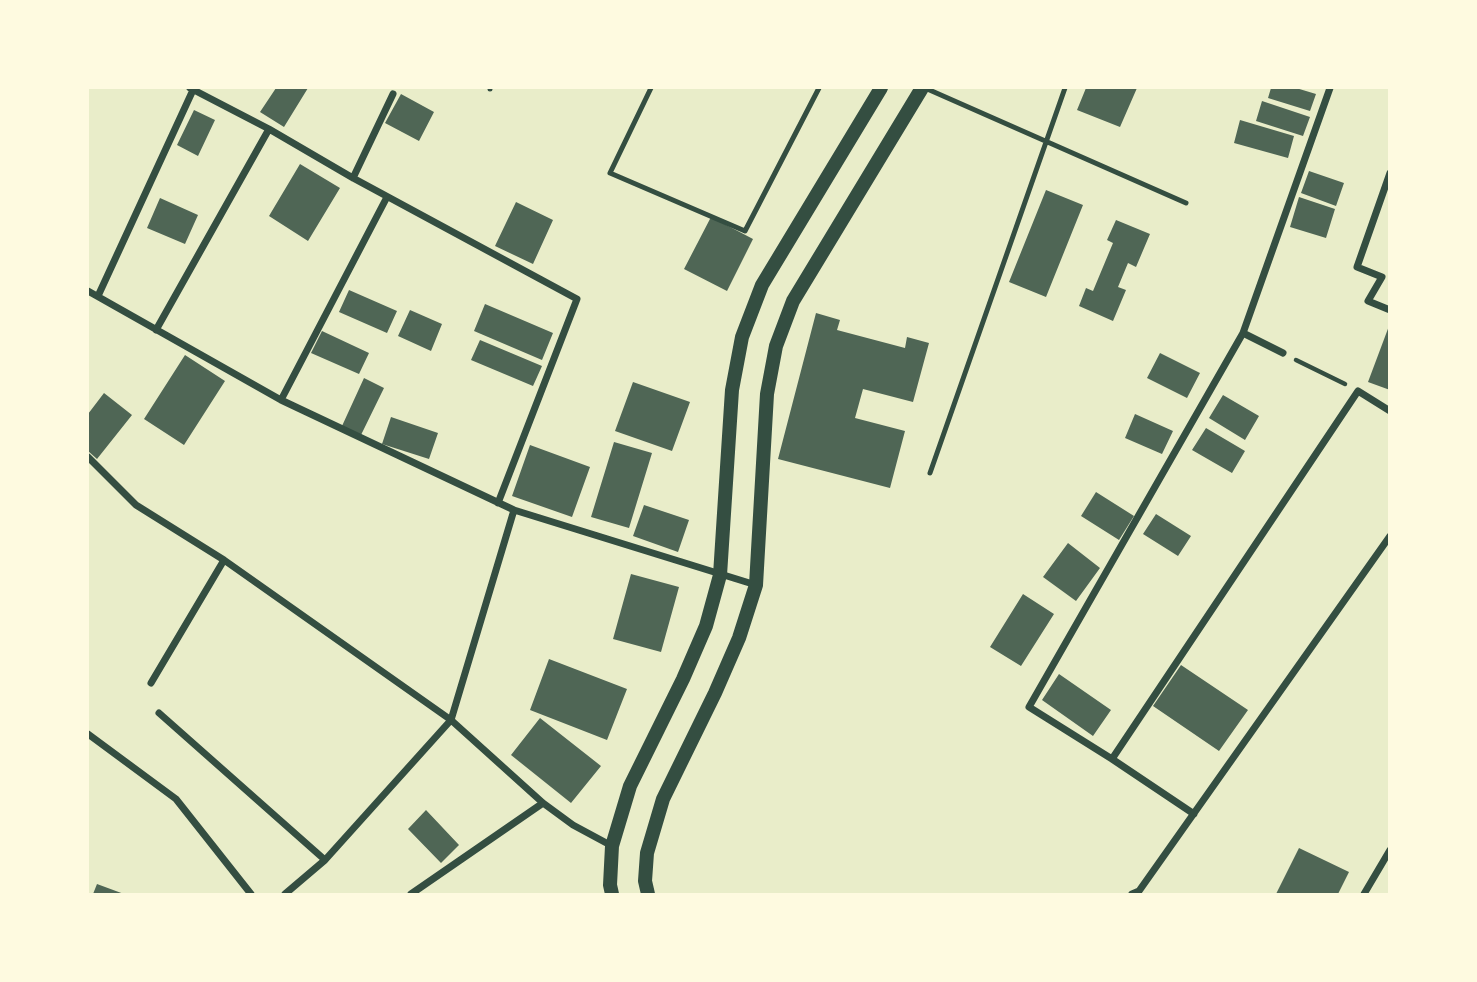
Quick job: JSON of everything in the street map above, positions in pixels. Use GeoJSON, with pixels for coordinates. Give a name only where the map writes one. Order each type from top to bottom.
{"type":"FeatureCollection","features":[{"type":"Feature","properties":{"kind":"main road"},"geometry":{"type":"LineString","coordinates":[[612,894],[612,846],[630,786],[706,626],[720,575],[732,390],[742,337],[762,285],[881,88]]}},
{"type":"Feature","properties":{"kind":"main road"},"geometry":{"type":"LineString","coordinates":[[648,894],[645,881],[647,853],[663,799],[715,694],[739,638],[756,585],[767,394],[776,346],[793,301],[923,88]]}},
{"type":"Feature","properties":{"kind":"street"},"geometry":{"type":"LineString","coordinates":[[1194,814],[1029,707],[1243,333],[1329,88]]}},
{"type":"Feature","properties":{"kind":"street"},"geometry":{"type":"LineString","coordinates":[[97,296],[191,89],[269,129],[387,197],[577,299],[498,503]]}},
{"type":"Feature","properties":{"kind":"street"},"geometry":{"type":"LineString","coordinates":[[353,178],[393,94]]}},
{"type":"Feature","properties":{"kind":"street"},"geometry":{"type":"LineString","coordinates":[[156,330],[269,129]]}},
{"type":"Feature","properties":{"kind":"street"},"geometry":{"type":"LineString","coordinates":[[1390,173],[1357,267],[1382,277],[1368,301],[1390,310]]}},
{"type":"Feature","properties":{"kind":"street"},"geometry":{"type":"LineString","coordinates":[[281,400],[387,197]]}},
{"type":"Feature","properties":{"kind":"street"},"geometry":{"type":"LineString","coordinates":[[88,291],[281,400],[498,503],[756,585]]}},
{"type":"Feature","properties":{"kind":"street"},"geometry":{"type":"LineString","coordinates":[[1243,333],[1283,353]]}},
{"type":"Feature","properties":{"kind":"street"},"geometry":{"type":"LineString","coordinates":[[1112,759],[1358,391],[1390,411]]}},
{"type":"Feature","properties":{"kind":"street"},"geometry":{"type":"LineString","coordinates":[[88,457],[136,505],[224,561],[451,720],[543,803],[573,825],[612,846]]}},
{"type":"Feature","properties":{"kind":"street"},"geometry":{"type":"LineString","coordinates":[[285,894],[325,860],[451,720],[514,510]]}},
{"type":"Feature","properties":{"kind":"street"},"geometry":{"type":"LineString","coordinates":[[1132,894],[1139,891],[1390,536]]}},
{"type":"Feature","properties":{"kind":"street"},"geometry":{"type":"LineString","coordinates":[[151,683],[224,561]]}},
{"type":"Feature","properties":{"kind":"street"},"geometry":{"type":"LineString","coordinates":[[159,713],[325,860]]}},
{"type":"Feature","properties":{"kind":"street"},"geometry":{"type":"LineString","coordinates":[[88,734],[176,799],[251,894]]}},
{"type":"Feature","properties":{"kind":"street"},"geometry":{"type":"LineString","coordinates":[[411,894],[543,803]]}},
{"type":"Feature","properties":{"kind":"street"},"geometry":{"type":"LineString","coordinates":[[1364,894],[1390,850]]}},
{"type":"Feature","properties":{"kind":"lane"},"geometry":{"type":"LineString","coordinates":[[651,88],[610,173],[745,230],[819,88]]}},
{"type":"Feature","properties":{"kind":"lane"},"geometry":{"type":"LineString","coordinates":[[923,88],[1045,139],[1186,203]]}},
{"type":"Feature","properties":{"kind":"lane"},"geometry":{"type":"LineString","coordinates":[[930,473],[1065,88]]}},
{"type":"Feature","properties":{"kind":"path"},"geometry":{"type":"LineString","coordinates":[[1283,353],[1358,391]]}},
{"type":"Feature","properties":{"kind":"building"},"geometry":{"type":"Polygon","coordinates":[[[276,88],[308,88],[284,127],[260,112],[276,88]]]}},
{"type":"Feature","properties":{"kind":"building"},"geometry":{"type":"Polygon","coordinates":[[[1086,88],[1137,88],[1120,127],[1077,110],[1086,88]]]}},
{"type":"Feature","properties":{"kind":"building"},"geometry":{"type":"Polygon","coordinates":[[[1271,88],[1296,88],[1316,94],[1310,111],[1268,98],[1271,88]]]}},
{"type":"Feature","properties":{"kind":"building"},"geometry":{"type":"Polygon","coordinates":[[[401,94],[434,112],[419,141],[385,123],[401,94]]]}},
{"type":"Feature","properties":{"kind":"building"},"geometry":{"type":"Polygon","coordinates":[[[1262,101],[1310,117],[1303,136],[1256,121],[1262,101]]]}},
{"type":"Feature","properties":{"kind":"building"},"geometry":{"type":"Polygon","coordinates":[[[194,110],[215,120],[198,156],[177,145],[194,110]]]}},
{"type":"Feature","properties":{"kind":"building"},"geometry":{"type":"Polygon","coordinates":[[[1240,120],[1294,136],[1288,158],[1234,143],[1240,120]]]}},
{"type":"Feature","properties":{"kind":"building"},"geometry":{"type":"Polygon","coordinates":[[[300,164],[340,188],[308,241],[269,216],[300,164]]]}},
{"type":"Feature","properties":{"kind":"building"},"geometry":{"type":"Polygon","coordinates":[[[1309,171],[1344,183],[1336,206],[1301,193],[1309,171]]]}},
{"type":"Feature","properties":{"kind":"building"},"geometry":{"type":"Polygon","coordinates":[[[1046,190],[1083,205],[1046,297],[1009,282],[1046,190]]]}},
{"type":"Feature","properties":{"kind":"building"},"geometry":{"type":"Polygon","coordinates":[[[1299,197],[1335,209],[1326,238],[1290,227],[1299,197]]]}},
{"type":"Feature","properties":{"kind":"building"},"geometry":{"type":"Polygon","coordinates":[[[160,198],[198,215],[185,244],[147,228],[160,198]]]}},
{"type":"Feature","properties":{"kind":"building"},"geometry":{"type":"Polygon","coordinates":[[[516,202],[553,220],[533,264],[495,246],[516,202]]]}},
{"type":"Feature","properties":{"kind":"building"},"geometry":{"type":"Polygon","coordinates":[[[711,217],[753,239],[727,291],[684,269],[711,217]]]}},
{"type":"Feature","properties":{"kind":"building"},"geometry":{"type":"Polygon","coordinates":[[[1116,220],[1150,234],[1136,267],[1128,263],[1118,287],[1126,290],[1113,321],[1079,306],[1086,288],[1093,291],[1113,243],[1107,240],[1116,220]]]}},
{"type":"Feature","properties":{"kind":"building"},"geometry":{"type":"Polygon","coordinates":[[[349,290],[397,311],[387,333],[339,312],[349,290]]]}},
{"type":"Feature","properties":{"kind":"building"},"geometry":{"type":"Polygon","coordinates":[[[485,304],[553,333],[542,360],[474,331],[485,304]]]}},
{"type":"Feature","properties":{"kind":"building"},"geometry":{"type":"Polygon","coordinates":[[[410,310],[442,324],[431,351],[398,336],[410,310]]]}},
{"type":"Feature","properties":{"kind":"building"},"geometry":{"type":"Polygon","coordinates":[[[816,313],[840,320],[837,330],[905,348],[907,337],[929,343],[913,402],[863,389],[855,418],[905,431],[890,488],[778,459],[816,313]]]}},
{"type":"Feature","properties":{"kind":"building"},"geometry":{"type":"Polygon","coordinates":[[[1390,326],[1390,390],[1368,382],[1390,326]]]}},
{"type":"Feature","properties":{"kind":"building"},"geometry":{"type":"Polygon","coordinates":[[[322,331],[369,353],[359,374],[311,353],[322,331]]]}},
{"type":"Feature","properties":{"kind":"building"},"geometry":{"type":"Polygon","coordinates":[[[480,340],[542,366],[533,386],[471,360],[480,340]]]}},
{"type":"Feature","properties":{"kind":"building"},"geometry":{"type":"Polygon","coordinates":[[[1160,353],[1200,373],[1187,398],[1147,378],[1160,353]]]}},
{"type":"Feature","properties":{"kind":"building"},"geometry":{"type":"Polygon","coordinates":[[[185,355],[225,381],[184,445],[144,419],[185,355]]]}},
{"type":"Feature","properties":{"kind":"building"},"geometry":{"type":"Polygon","coordinates":[[[364,378],[384,388],[361,435],[342,426],[364,378]]]}},
{"type":"Feature","properties":{"kind":"building"},"geometry":{"type":"Polygon","coordinates":[[[633,382],[690,402],[672,451],[615,431],[633,382]]]}},
{"type":"Feature","properties":{"kind":"building"},"geometry":{"type":"Polygon","coordinates":[[[104,393],[132,415],[97,459],[88,451],[88,414],[104,393]]]}},
{"type":"Feature","properties":{"kind":"building"},"geometry":{"type":"Polygon","coordinates":[[[1223,395],[1259,416],[1245,440],[1209,418],[1223,395]]]}},
{"type":"Feature","properties":{"kind":"building"},"geometry":{"type":"Polygon","coordinates":[[[1135,414],[1173,431],[1162,454],[1125,438],[1135,414]]]}},
{"type":"Feature","properties":{"kind":"building"},"geometry":{"type":"Polygon","coordinates":[[[391,417],[438,433],[429,459],[382,444],[391,417]]]}},
{"type":"Feature","properties":{"kind":"building"},"geometry":{"type":"Polygon","coordinates":[[[1206,428],[1245,451],[1232,473],[1192,450],[1206,428]]]}},
{"type":"Feature","properties":{"kind":"building"},"geometry":{"type":"Polygon","coordinates":[[[614,442],[652,453],[629,528],[591,517],[614,442]]]}},
{"type":"Feature","properties":{"kind":"building"},"geometry":{"type":"Polygon","coordinates":[[[530,445],[590,467],[572,517],[512,496],[530,445]]]}},
{"type":"Feature","properties":{"kind":"building"},"geometry":{"type":"Polygon","coordinates":[[[1096,492],[1134,516],[1119,540],[1081,516],[1096,492]]]}},
{"type":"Feature","properties":{"kind":"building"},"geometry":{"type":"Polygon","coordinates":[[[644,505],[689,520],[678,552],[633,536],[644,505]]]}},
{"type":"Feature","properties":{"kind":"building"},"geometry":{"type":"Polygon","coordinates":[[[1156,514],[1191,536],[1178,556],[1143,534],[1156,514]]]}},
{"type":"Feature","properties":{"kind":"building"},"geometry":{"type":"Polygon","coordinates":[[[1068,543],[1100,568],[1076,601],[1043,577],[1068,543]]]}},
{"type":"Feature","properties":{"kind":"building"},"geometry":{"type":"Polygon","coordinates":[[[631,574],[679,587],[661,652],[613,639],[631,574]]]}},
{"type":"Feature","properties":{"kind":"building"},"geometry":{"type":"Polygon","coordinates":[[[1023,594],[1054,614],[1021,666],[990,647],[1023,594]]]}},
{"type":"Feature","properties":{"kind":"building"},"geometry":{"type":"Polygon","coordinates":[[[549,659],[627,689],[607,740],[530,710],[549,659]]]}},
{"type":"Feature","properties":{"kind":"building"},"geometry":{"type":"Polygon","coordinates":[[[1181,665],[1248,710],[1219,751],[1153,706],[1181,665]]]}},
{"type":"Feature","properties":{"kind":"building"},"geometry":{"type":"Polygon","coordinates":[[[1059,674],[1111,710],[1093,736],[1042,700],[1059,674]]]}},
{"type":"Feature","properties":{"kind":"building"},"geometry":{"type":"Polygon","coordinates":[[[540,718],[601,766],[571,803],[511,755],[540,718]]]}},
{"type":"Feature","properties":{"kind":"building"},"geometry":{"type":"Polygon","coordinates":[[[426,810],[459,845],[441,863],[408,829],[426,810]]]}},
{"type":"Feature","properties":{"kind":"building"},"geometry":{"type":"Polygon","coordinates":[[[1299,848],[1349,872],[1338,894],[1276,894],[1299,848]]]}},
{"type":"Feature","properties":{"kind":"building"},"geometry":{"type":"Polygon","coordinates":[[[97,884],[124,894],[93,894],[97,884]]]}}]}
